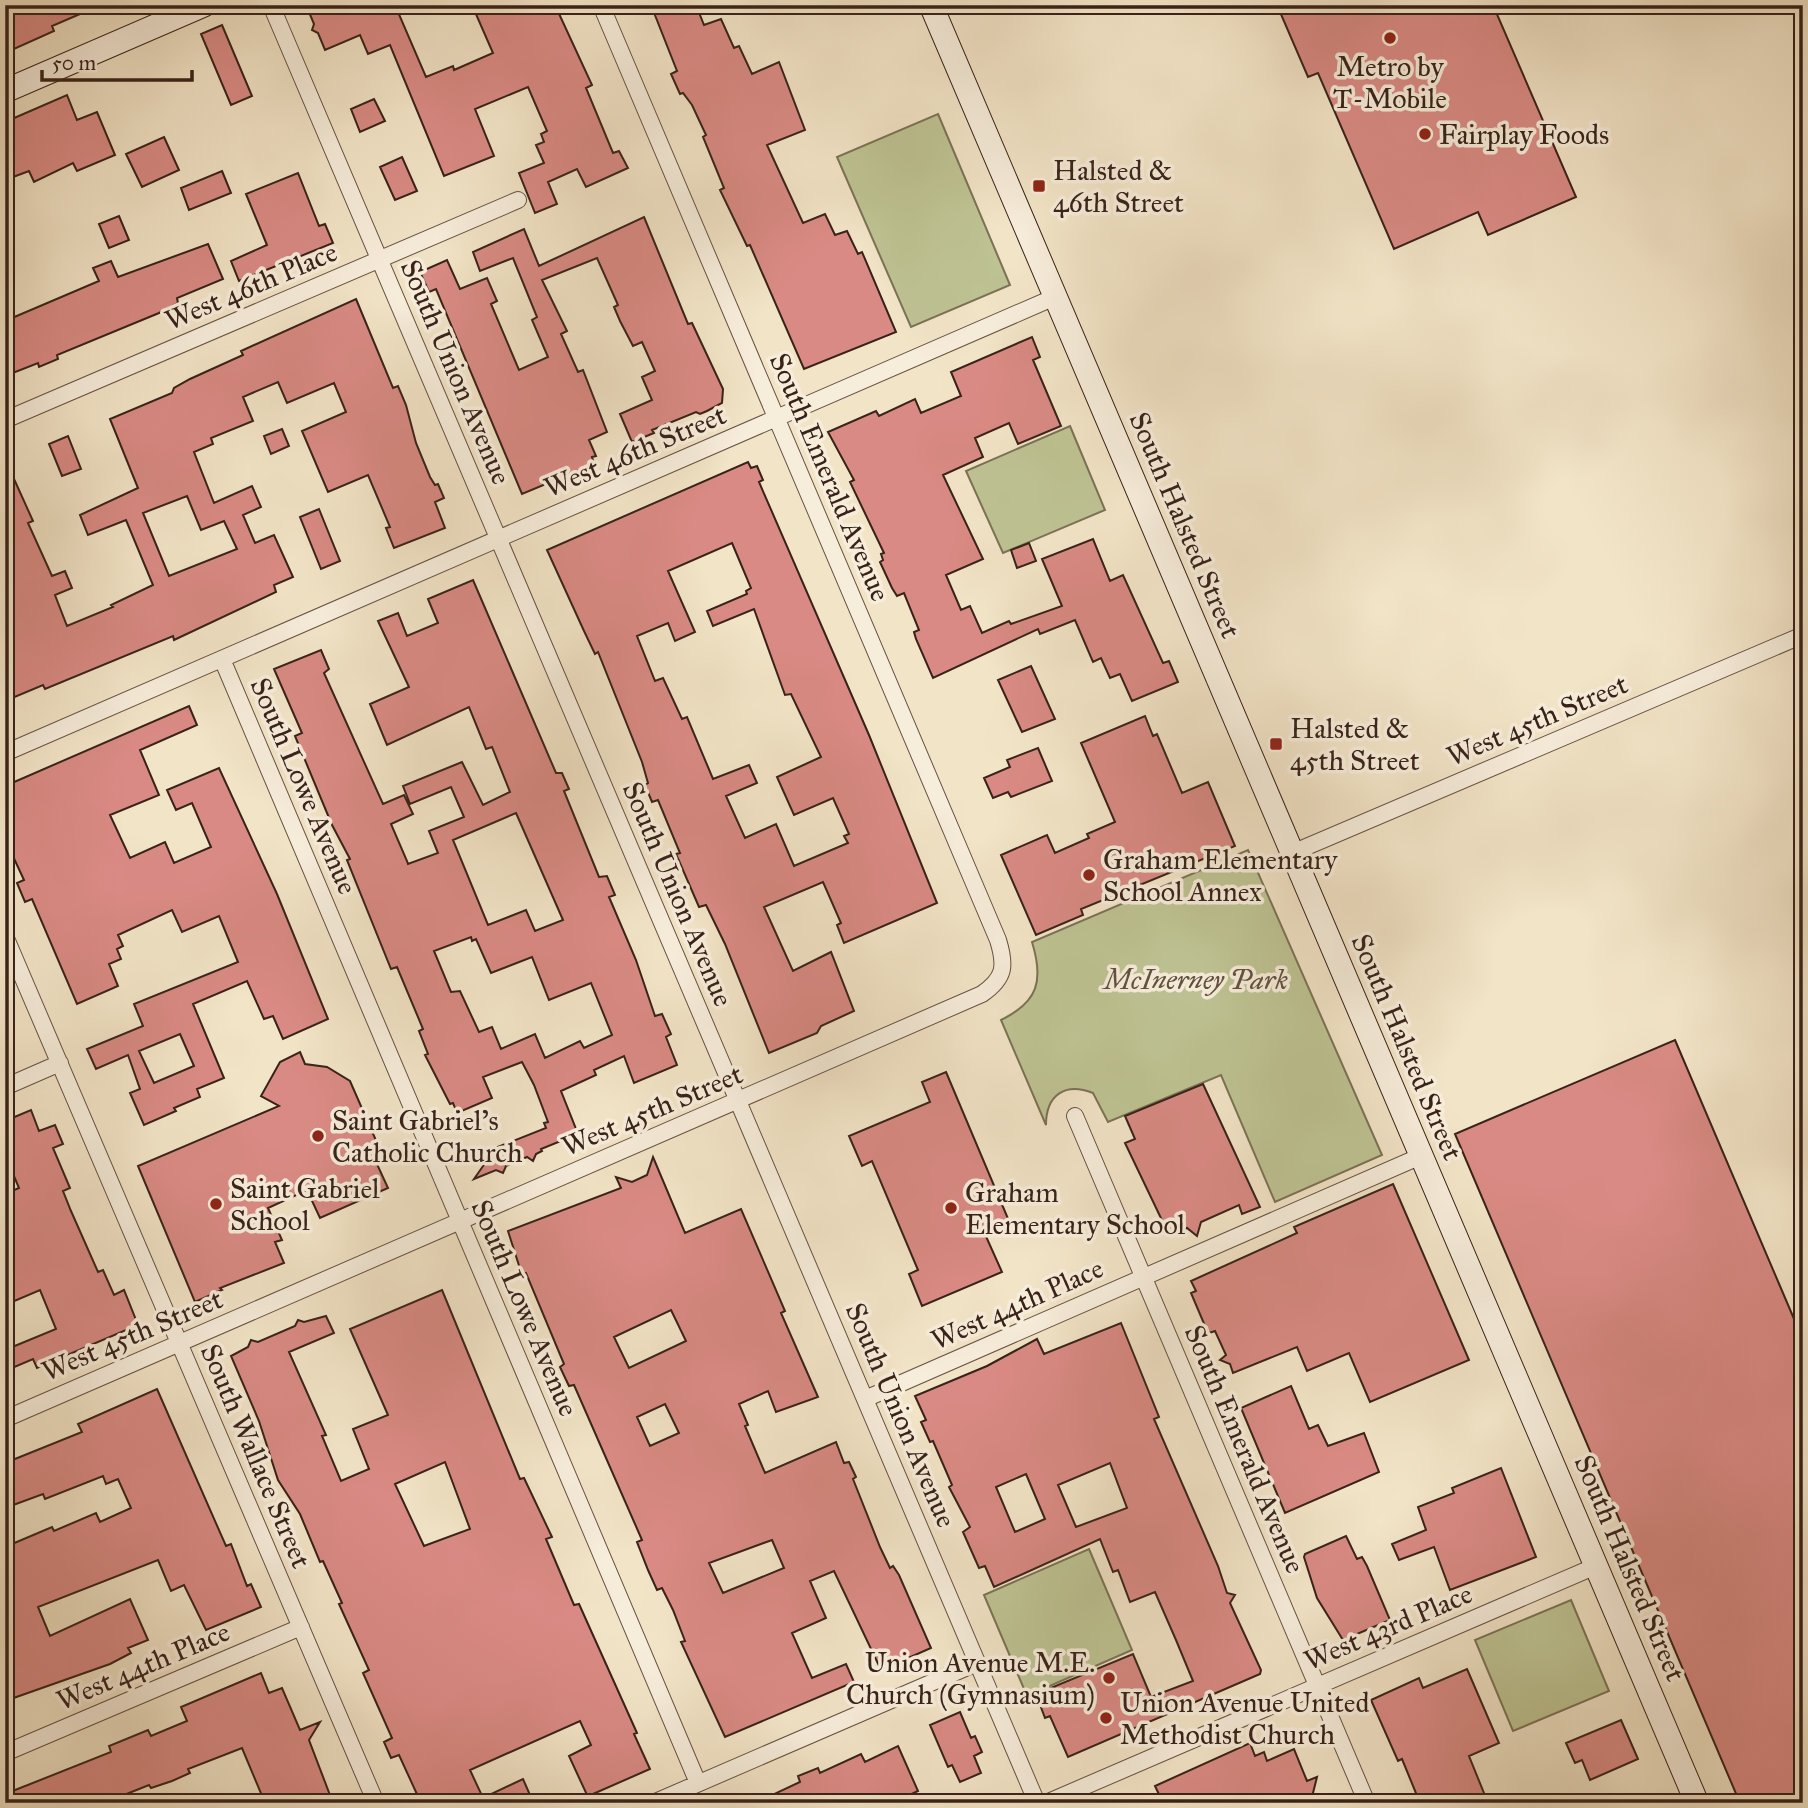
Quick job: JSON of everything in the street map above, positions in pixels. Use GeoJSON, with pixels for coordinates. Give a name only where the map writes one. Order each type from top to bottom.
{"type":"FeatureCollection","features":[{"type":"Feature","properties":{"kind":"main road"},"geometry":{"type":"LineString","coordinates":[[5,91],[204,5]]}},
{"type":"Feature","properties":{"kind":"main road","name":"South Halsted Street"},"geometry":{"type":"LineString","coordinates":[[930,5],[1698,1803]]}},
{"type":"Feature","properties":{"kind":"street","name":"South Union Avenue"},"geometry":{"type":"LineString","coordinates":[[271,5],[1037,1803]]}},
{"type":"Feature","properties":{"kind":"street","name":"South Emerald Avenue"},"geometry":{"type":"LineString","coordinates":[[601,5],[998,940],[1003,957],[1002,970]]}},
{"type":"Feature","properties":{"kind":"street","name":"West 46th Place"},"geometry":{"type":"LineString","coordinates":[[5,420],[518,200]]}},
{"type":"Feature","properties":{"kind":"street","name":"West 46th Street"},"geometry":{"type":"LineString","coordinates":[[5,753],[1055,298]]}},
{"type":"Feature","properties":{"kind":"street","name":"West 45th Street"},"geometry":{"type":"LineString","coordinates":[[1292,853],[1803,635]]}},
{"type":"Feature","properties":{"kind":"street","name":"South Lowe Avenue"},"geometry":{"type":"LineString","coordinates":[[222,659],[698,1783]]}},
{"type":"Feature","properties":{"kind":"street","name":"South Wallace Street"},"geometry":{"type":"LineString","coordinates":[[5,936],[376,1803]]}},
{"type":"Feature","properties":{"kind":"street","name":"West 45th Street"},"geometry":{"type":"LineString","coordinates":[[5,1419],[982,995],[996,985],[1002,970]]}},
{"type":"Feature","properties":{"kind":"street"},"geometry":{"type":"LineString","coordinates":[[5,1087],[60,1063]]}},
{"type":"Feature","properties":{"kind":"street","name":"South Emerald Avenue"},"geometry":{"type":"LineString","coordinates":[[1075,1116],[1367,1803]]}},
{"type":"Feature","properties":{"kind":"street","name":"West 44th Place"},"geometry":{"type":"LineString","coordinates":[[865,1399],[1422,1156]]}},
{"type":"Feature","properties":{"kind":"street","name":"West 43rd Place"},"geometry":{"type":"LineString","coordinates":[[1046,1803],[1596,1566]]}},
{"type":"Feature","properties":{"kind":"street","name":"West 44th Place"},"geometry":{"type":"LineString","coordinates":[[5,1753],[301,1627]]}},
{"type":"Feature","properties":{"kind":"street"},"geometry":{"type":"LineString","coordinates":[[653,1803],[978,1663]]}},
{"type":"Feature","properties":{"kind":"green space"},"geometry":{"type":"Polygon","coordinates":[[[938,114],[1010,285],[911,327],[837,157],[938,114]]]}},
{"type":"Feature","properties":{"kind":"green space"},"geometry":{"type":"Polygon","coordinates":[[[1070,426],[1105,510],[1003,553],[966,471],[1070,426]]]}},
{"type":"Feature","properties":{"kind":"green space","name":"McInerney Park"},"geometry":{"type":"Polygon","coordinates":[[[1248,850],[1382,1155],[1275,1202],[1221,1075],[1108,1122],[1093,1093],[1066,1090],[1053,1099],[1049,1106],[1046,1125],[1001,1020],[1023,1006],[1035,989],[1037,968],[1032,942],[1248,850]]]}},
{"type":"Feature","properties":{"kind":"green space"},"geometry":{"type":"Polygon","coordinates":[[[1089,1549],[1132,1650],[1027,1696],[984,1595],[1089,1549]]]}},
{"type":"Feature","properties":{"kind":"green space"},"geometry":{"type":"Polygon","coordinates":[[[1571,1600],[1609,1691],[1513,1731],[1475,1640],[1571,1600]]]}},
{"type":"Feature","properties":{"kind":"building"},"geometry":{"type":"Polygon","coordinates":[[[5,5],[101,5],[52,26],[54,31],[5,53],[5,5]]]}},
{"type":"Feature","properties":{"kind":"building"},"geometry":{"type":"Polygon","coordinates":[[[306,5],[395,5],[426,77],[453,66],[454,70],[493,53],[472,5],[490,5],[493,13],[510,5],[555,5],[592,85],[586,88],[613,153],[619,151],[628,168],[586,187],[577,169],[548,182],[557,204],[535,213],[519,173],[544,163],[536,145],[544,142],[541,134],[547,131],[528,87],[475,109],[494,156],[444,176],[390,45],[368,54],[360,35],[325,50],[318,33],[312,30],[314,24],[306,5]]]}},
{"type":"Feature","properties":{"kind":"building"},"geometry":{"type":"Polygon","coordinates":[[[651,5],[696,5],[704,25],[721,19],[734,48],[739,46],[752,74],[779,62],[805,130],[767,145],[803,223],[825,214],[835,235],[847,231],[858,254],[862,252],[896,332],[804,369],[750,245],[747,246],[720,190],[724,188],[703,137],[706,135],[692,105],[683,93],[680,94],[671,74],[677,71],[651,5]]]}},
{"type":"Feature","properties":{"kind":"building"},"geometry":{"type":"Polygon","coordinates":[[[1277,5],[1493,5],[1576,197],[1488,235],[1478,212],[1394,249],[1318,73],[1308,77],[1277,5]]]}},
{"type":"Feature","properties":{"kind":"building"},"geometry":{"type":"Polygon","coordinates":[[[222,25],[252,96],[231,105],[201,34],[222,25]]]}},
{"type":"Feature","properties":{"kind":"building"},"geometry":{"type":"Polygon","coordinates":[[[67,95],[77,120],[97,112],[115,155],[77,171],[73,163],[34,182],[29,171],[5,180],[5,122],[67,95]]]}},
{"type":"Feature","properties":{"kind":"building"},"geometry":{"type":"Polygon","coordinates":[[[374,99],[385,121],[360,132],[351,109],[374,99]]]}},
{"type":"Feature","properties":{"kind":"building"},"geometry":{"type":"Polygon","coordinates":[[[164,137],[179,170],[142,187],[126,154],[164,137]]]}},
{"type":"Feature","properties":{"kind":"building"},"geometry":{"type":"Polygon","coordinates":[[[402,157],[417,191],[395,200],[380,167],[402,157]]]}},
{"type":"Feature","properties":{"kind":"building"},"geometry":{"type":"Polygon","coordinates":[[[222,171],[231,193],[189,210],[181,188],[222,171]]]}},
{"type":"Feature","properties":{"kind":"building"},"geometry":{"type":"Polygon","coordinates":[[[298,173],[319,226],[325,224],[333,243],[239,281],[231,261],[267,245],[246,194],[298,173]]]}},
{"type":"Feature","properties":{"kind":"building"},"geometry":{"type":"Polygon","coordinates":[[[119,216],[129,240],[109,248],[99,224],[119,216]]]}},
{"type":"Feature","properties":{"kind":"building"},"geometry":{"type":"Polygon","coordinates":[[[644,217],[688,324],[692,323],[723,389],[722,403],[700,414],[696,412],[652,430],[654,433],[632,442],[620,414],[652,400],[642,377],[655,371],[642,342],[633,346],[620,321],[614,307],[618,305],[597,258],[542,280],[567,331],[561,334],[578,372],[583,370],[607,432],[589,440],[596,456],[592,457],[594,464],[522,494],[436,289],[429,292],[420,272],[447,260],[460,289],[487,278],[497,301],[491,304],[519,370],[548,357],[532,320],[537,317],[513,258],[480,271],[473,252],[524,229],[539,266],[644,217]]]}},
{"type":"Feature","properties":{"kind":"building"},"geometry":{"type":"Polygon","coordinates":[[[208,244],[223,279],[177,298],[178,303],[159,313],[57,355],[58,359],[39,367],[38,363],[5,376],[5,321],[99,281],[93,268],[111,261],[118,277],[208,244]]]}},
{"type":"Feature","properties":{"kind":"building"},"geometry":{"type":"Polygon","coordinates":[[[356,299],[393,388],[398,386],[406,405],[416,443],[430,477],[435,485],[438,484],[444,498],[435,502],[445,528],[394,548],[386,528],[390,527],[368,475],[328,492],[302,431],[346,412],[334,383],[287,403],[278,382],[243,397],[253,421],[211,438],[213,444],[194,452],[214,503],[252,486],[261,507],[243,515],[255,543],[274,535],[293,577],[274,585],[276,592],[174,640],[173,636],[45,689],[43,685],[5,701],[5,659],[9,657],[5,649],[5,459],[33,521],[28,523],[52,576],[65,571],[72,588],[55,595],[67,626],[113,607],[111,605],[153,585],[126,520],[88,535],[80,515],[138,488],[110,419],[172,393],[174,388],[190,379],[243,355],[241,351],[356,299]],[[187,496],[143,513],[169,576],[237,549],[224,521],[201,530],[187,496]]]}},
{"type":"Feature","properties":{"kind":"building"},"geometry":{"type":"Polygon","coordinates":[[[1032,337],[1040,357],[1033,360],[1061,426],[1018,444],[1009,423],[975,438],[983,457],[943,475],[983,559],[946,575],[961,610],[970,606],[982,633],[1009,621],[1011,624],[1062,606],[1042,559],[1093,539],[1110,581],[1123,575],[1163,663],[1169,661],[1178,682],[1132,701],[1120,674],[1110,678],[1101,658],[1093,662],[1075,620],[1040,634],[1038,629],[933,678],[916,639],[914,632],[919,630],[904,593],[897,596],[892,588],[880,562],[883,560],[881,554],[884,553],[850,482],[854,480],[828,432],[876,411],[879,416],[915,399],[921,413],[961,396],[951,372],[1032,337]]]}},
{"type":"Feature","properties":{"kind":"building"},"geometry":{"type":"Polygon","coordinates":[[[282,429],[289,446],[271,454],[264,436],[282,429]]]}},
{"type":"Feature","properties":{"kind":"building"},"geometry":{"type":"Polygon","coordinates":[[[68,436],[81,469],[62,476],[49,444],[68,436]]]}},
{"type":"Feature","properties":{"kind":"building"},"geometry":{"type":"Polygon","coordinates":[[[748,462],[751,468],[757,466],[763,480],[759,482],[869,735],[937,903],[844,943],[837,925],[841,923],[823,882],[764,907],[793,971],[831,952],[854,1011],[821,1026],[817,1033],[769,1053],[725,944],[706,905],[699,907],[676,854],[680,853],[658,800],[652,802],[645,785],[648,783],[642,762],[598,652],[595,654],[547,550],[748,462]],[[732,543],[668,571],[695,632],[675,641],[668,623],[637,636],[655,681],[663,678],[682,719],[687,717],[713,779],[749,765],[757,783],[726,796],[745,838],[776,824],[794,866],[848,843],[844,836],[849,834],[833,798],[794,815],[777,777],[821,757],[791,694],[785,695],[754,609],[713,626],[707,611],[747,594],[746,591],[751,588],[732,543]]]}},
{"type":"Feature","properties":{"kind":"building"},"geometry":{"type":"Polygon","coordinates":[[[319,509],[340,561],[321,569],[300,517],[319,509]]]}},
{"type":"Feature","properties":{"kind":"building"},"geometry":{"type":"Polygon","coordinates":[[[1029,543],[1036,561],[1017,568],[1011,550],[1029,543]]]}},
{"type":"Feature","properties":{"kind":"building"},"geometry":{"type":"Polygon","coordinates":[[[473,580],[556,773],[562,773],[569,789],[564,791],[599,877],[607,876],[615,895],[609,897],[636,960],[655,1016],[662,1014],[671,1034],[666,1037],[677,1065],[634,1083],[624,1056],[594,1070],[596,1075],[561,1091],[578,1134],[541,1149],[533,1161],[527,1157],[506,1166],[503,1173],[496,1170],[474,1179],[488,1159],[485,1152],[546,1128],[544,1123],[548,1122],[534,1085],[522,1062],[483,1077],[492,1098],[457,1113],[453,1103],[450,1104],[425,1055],[428,1054],[419,1031],[423,1029],[397,967],[391,969],[347,860],[350,859],[332,825],[295,736],[302,733],[274,669],[321,650],[329,669],[324,673],[383,804],[404,795],[413,814],[391,824],[408,864],[438,853],[429,831],[464,817],[451,787],[410,804],[403,786],[462,762],[483,805],[510,792],[492,747],[486,749],[469,707],[387,745],[370,704],[409,687],[378,621],[398,613],[407,636],[438,623],[428,599],[473,580]],[[516,813],[453,840],[488,925],[526,910],[535,931],[563,920],[516,813]],[[471,937],[434,951],[451,992],[460,991],[479,1032],[492,1027],[501,1049],[535,1034],[545,1058],[580,1041],[584,1048],[612,1035],[591,983],[549,1000],[532,957],[491,973],[476,939],[472,941],[471,937]]]}},
{"type":"Feature","properties":{"kind":"building"},"geometry":{"type":"Polygon","coordinates":[[[1031,666],[1055,719],[1022,732],[998,680],[1031,666]]]}},
{"type":"Feature","properties":{"kind":"building"},"geometry":{"type":"Polygon","coordinates":[[[189,706],[197,725],[140,750],[159,795],[110,815],[130,858],[165,842],[174,863],[211,847],[192,803],[176,810],[167,790],[219,768],[277,894],[328,1019],[283,1039],[273,1016],[264,1019],[247,981],[193,1004],[224,1078],[197,1089],[200,1097],[144,1125],[130,1093],[140,1089],[128,1055],[96,1069],[87,1049],[143,1026],[134,1004],[238,962],[219,916],[182,932],[172,910],[118,935],[123,946],[117,949],[121,959],[109,964],[118,986],[77,1004],[32,899],[25,902],[17,883],[24,880],[5,839],[5,786],[189,706]],[[180,1034],[139,1051],[154,1083],[194,1066],[180,1034]]]}},
{"type":"Feature","properties":{"kind":"building","name":"Graham Elementary School Annex"},"geometry":{"type":"Polygon","coordinates":[[[1145,716],[1153,736],[1157,734],[1182,793],[1208,782],[1235,846],[1081,909],[1083,915],[1036,935],[1001,855],[1047,835],[1055,853],[1089,838],[1087,834],[1115,822],[1081,743],[1145,716]]]}},
{"type":"Feature","properties":{"kind":"building"},"geometry":{"type":"Polygon","coordinates":[[[1038,748],[1052,781],[1011,797],[1008,792],[993,798],[984,778],[1010,767],[1007,760],[1038,748]]]}},
{"type":"Feature","properties":{"kind":"building"},"geometry":{"type":"Polygon","coordinates":[[[1675,1040],[1803,1340],[1803,1803],[1740,1803],[1455,1134],[1675,1040]]]}},
{"type":"Feature","properties":{"kind":"building"},"geometry":{"type":"Polygon","coordinates":[[[300,1052],[305,1064],[327,1067],[350,1081],[378,1145],[370,1149],[388,1188],[320,1218],[307,1190],[268,1208],[282,1240],[275,1242],[284,1263],[220,1288],[222,1290],[195,1302],[138,1166],[279,1106],[261,1096],[280,1062],[300,1052]]]}},
{"type":"Feature","properties":{"kind":"building"},"geometry":{"type":"Polygon","coordinates":[[[946,1072],[1009,1221],[984,1232],[1002,1272],[922,1306],[909,1274],[918,1270],[872,1161],[862,1166],[849,1136],[930,1102],[922,1082],[946,1072]]]}},
{"type":"Feature","properties":{"kind":"building"},"geometry":{"type":"Polygon","coordinates":[[[1203,1084],[1260,1207],[1242,1214],[1239,1205],[1201,1222],[1197,1236],[1187,1228],[1169,1235],[1125,1143],[1135,1139],[1125,1116],[1203,1084]]]}},
{"type":"Feature","properties":{"kind":"building"},"geometry":{"type":"Polygon","coordinates":[[[31,1110],[39,1131],[55,1125],[63,1144],[53,1148],[70,1188],[63,1191],[71,1211],[98,1272],[103,1270],[114,1295],[124,1290],[138,1325],[37,1368],[33,1359],[5,1371],[5,1350],[56,1329],[40,1290],[5,1305],[5,1194],[19,1188],[5,1155],[5,1121],[31,1110]]]}},
{"type":"Feature","properties":{"kind":"building"},"geometry":{"type":"Polygon","coordinates":[[[653,1157],[685,1233],[741,1209],[785,1311],[781,1313],[818,1397],[776,1412],[768,1391],[739,1404],[748,1425],[745,1426],[765,1473],[836,1442],[844,1463],[849,1462],[856,1477],[853,1479],[880,1547],[890,1568],[893,1566],[899,1575],[931,1648],[881,1670],[834,1571],[810,1581],[826,1618],[792,1633],[812,1678],[846,1664],[854,1682],[725,1737],[681,1642],[685,1641],[673,1610],[662,1588],[657,1590],[648,1570],[637,1542],[642,1540],[574,1385],[569,1386],[560,1367],[564,1364],[526,1273],[522,1275],[508,1231],[621,1188],[616,1177],[632,1182],[647,1175],[653,1157]],[[671,1310],[614,1337],[629,1368],[686,1341],[671,1310]],[[665,1404],[637,1417],[650,1446],[679,1433],[665,1404]],[[772,1540],[709,1563],[723,1593],[784,1568],[772,1540]]]}},
{"type":"Feature","properties":{"kind":"building"},"geometry":{"type":"Polygon","coordinates":[[[1393,1184],[1469,1360],[1370,1402],[1349,1353],[1307,1371],[1297,1347],[1233,1373],[1230,1364],[1220,1360],[1226,1355],[1215,1331],[1209,1333],[1205,1326],[1191,1293],[1196,1291],[1191,1281],[1297,1233],[1294,1227],[1393,1184]]]}},
{"type":"Feature","properties":{"kind":"building"},"geometry":{"type":"Polygon","coordinates":[[[442,1290],[520,1479],[524,1478],[552,1537],[546,1539],[574,1605],[579,1604],[637,1733],[634,1734],[650,1769],[587,1795],[569,1756],[591,1745],[580,1721],[470,1770],[483,1798],[523,1779],[530,1795],[510,1803],[421,1803],[399,1755],[391,1758],[384,1742],[392,1738],[363,1673],[369,1670],[323,1561],[320,1562],[300,1514],[278,1480],[259,1421],[231,1356],[248,1347],[251,1340],[258,1342],[295,1326],[298,1320],[304,1322],[326,1316],[334,1333],[289,1352],[326,1435],[322,1436],[341,1481],[369,1469],[353,1429],[388,1415],[350,1329],[442,1290]],[[445,1462],[395,1484],[424,1546],[470,1529],[445,1462]]]}},
{"type":"Feature","properties":{"kind":"building"},"geometry":{"type":"Polygon","coordinates":[[[1121,1323],[1159,1417],[1154,1419],[1218,1566],[1227,1593],[1235,1595],[1230,1603],[1261,1670],[1260,1674],[1068,1757],[1050,1716],[1045,1718],[1036,1694],[1133,1654],[1151,1697],[1193,1681],[1176,1640],[1155,1592],[1130,1602],[1118,1570],[1113,1572],[1100,1539],[994,1587],[985,1566],[979,1568],[963,1532],[970,1527],[949,1487],[952,1485],[933,1441],[930,1442],[921,1422],[926,1420],[915,1396],[987,1366],[1037,1339],[1044,1354],[1121,1323]],[[1110,1463],[1058,1485],[1076,1527],[1127,1508],[1110,1463]],[[1026,1474],[996,1487],[1015,1532],[1045,1519],[1026,1474]]]}},
{"type":"Feature","properties":{"kind":"building"},"geometry":{"type":"Polygon","coordinates":[[[1291,1386],[1309,1429],[1318,1425],[1328,1446],[1364,1433],[1379,1472],[1285,1513],[1241,1408],[1291,1386]]]}},
{"type":"Feature","properties":{"kind":"building"},"geometry":{"type":"Polygon","coordinates":[[[157,1389],[226,1546],[231,1544],[247,1586],[251,1584],[261,1607],[206,1630],[184,1585],[171,1591],[158,1560],[38,1607],[50,1636],[130,1599],[148,1640],[128,1648],[131,1653],[110,1664],[5,1701],[5,1547],[52,1527],[54,1531],[96,1513],[100,1522],[131,1508],[118,1479],[106,1484],[103,1476],[45,1499],[43,1494],[5,1508],[5,1463],[82,1432],[78,1424],[157,1389]]]}},
{"type":"Feature","properties":{"kind":"building"},"geometry":{"type":"Polygon","coordinates":[[[1501,1468],[1536,1557],[1450,1590],[1434,1547],[1399,1560],[1392,1544],[1426,1530],[1418,1507],[1454,1493],[1452,1488],[1501,1468]]]}},
{"type":"Feature","properties":{"kind":"building"},"geometry":{"type":"Polygon","coordinates":[[[1346,1536],[1357,1559],[1362,1557],[1367,1566],[1390,1620],[1343,1640],[1317,1598],[1304,1557],[1305,1554],[1346,1536]]]}},
{"type":"Feature","properties":{"kind":"building"},"geometry":{"type":"Polygon","coordinates":[[[1467,1669],[1499,1743],[1469,1756],[1488,1803],[1420,1803],[1402,1759],[1398,1761],[1371,1700],[1419,1678],[1423,1688],[1467,1669]]]}},
{"type":"Feature","properties":{"kind":"building"},"geometry":{"type":"Polygon","coordinates":[[[261,1673],[269,1693],[282,1688],[300,1730],[320,1722],[309,1740],[333,1803],[265,1803],[242,1748],[188,1769],[190,1773],[172,1781],[151,1788],[149,1785],[104,1803],[5,1803],[5,1794],[111,1752],[109,1746],[148,1730],[151,1736],[187,1721],[181,1707],[261,1673]]]}},
{"type":"Feature","properties":{"kind":"building"},"geometry":{"type":"Polygon","coordinates":[[[960,1712],[971,1738],[975,1736],[982,1752],[974,1756],[981,1773],[960,1782],[952,1765],[948,1767],[930,1725],[960,1712]]]}},
{"type":"Feature","properties":{"kind":"building"},"geometry":{"type":"Polygon","coordinates":[[[1621,1720],[1638,1759],[1590,1780],[1582,1760],[1575,1763],[1566,1743],[1621,1720]]]}},
{"type":"Feature","properties":{"kind":"building"},"geometry":{"type":"Polygon","coordinates":[[[1250,1743],[1255,1756],[1264,1752],[1267,1761],[1294,1749],[1307,1781],[1317,1777],[1313,1793],[1317,1803],[1163,1803],[1155,1786],[1250,1743]]]}},
{"type":"Feature","properties":{"kind":"building"},"geometry":{"type":"Polygon","coordinates":[[[898,1746],[918,1791],[901,1799],[889,1803],[755,1803],[800,1782],[798,1776],[818,1768],[820,1773],[861,1754],[865,1762],[898,1746]]]}},
{"type":"Feature","properties":{"kind":"place","name":"Metro by T-Mobile"},"geometry":{"type":"Point","coordinates":[1390,38]}},
{"type":"Feature","properties":{"kind":"place","name":"Fairplay Foods"},"geometry":{"type":"Point","coordinates":[1425,134]}},
{"type":"Feature","properties":{"kind":"place","name":"Halsted & 46th Street"},"geometry":{"type":"Point","coordinates":[1039,186]}},
{"type":"Feature","properties":{"kind":"place","name":"Halsted & 45th Street"},"geometry":{"type":"Point","coordinates":[1276,744]}},
{"type":"Feature","properties":{"kind":"place","name":"Graham Elementary School Annex"},"geometry":{"type":"Point","coordinates":[1089,875]}},
{"type":"Feature","properties":{"kind":"place","name":"Saint Gabriel's Catholic Church"},"geometry":{"type":"Point","coordinates":[318,1136]}},
{"type":"Feature","properties":{"kind":"place","name":"Saint Gabriel School"},"geometry":{"type":"Point","coordinates":[216,1204]}},
{"type":"Feature","properties":{"kind":"place","name":"Graham Elementary School"},"geometry":{"type":"Point","coordinates":[951,1208]}},
{"type":"Feature","properties":{"kind":"place","name":"Union Avenue M.E. Church (Gymnasium)"},"geometry":{"type":"Point","coordinates":[1109,1678]}},
{"type":"Feature","properties":{"kind":"place","name":"Union Avenue United Methodist Church"},"geometry":{"type":"Point","coordinates":[1106,1718]}}]}
